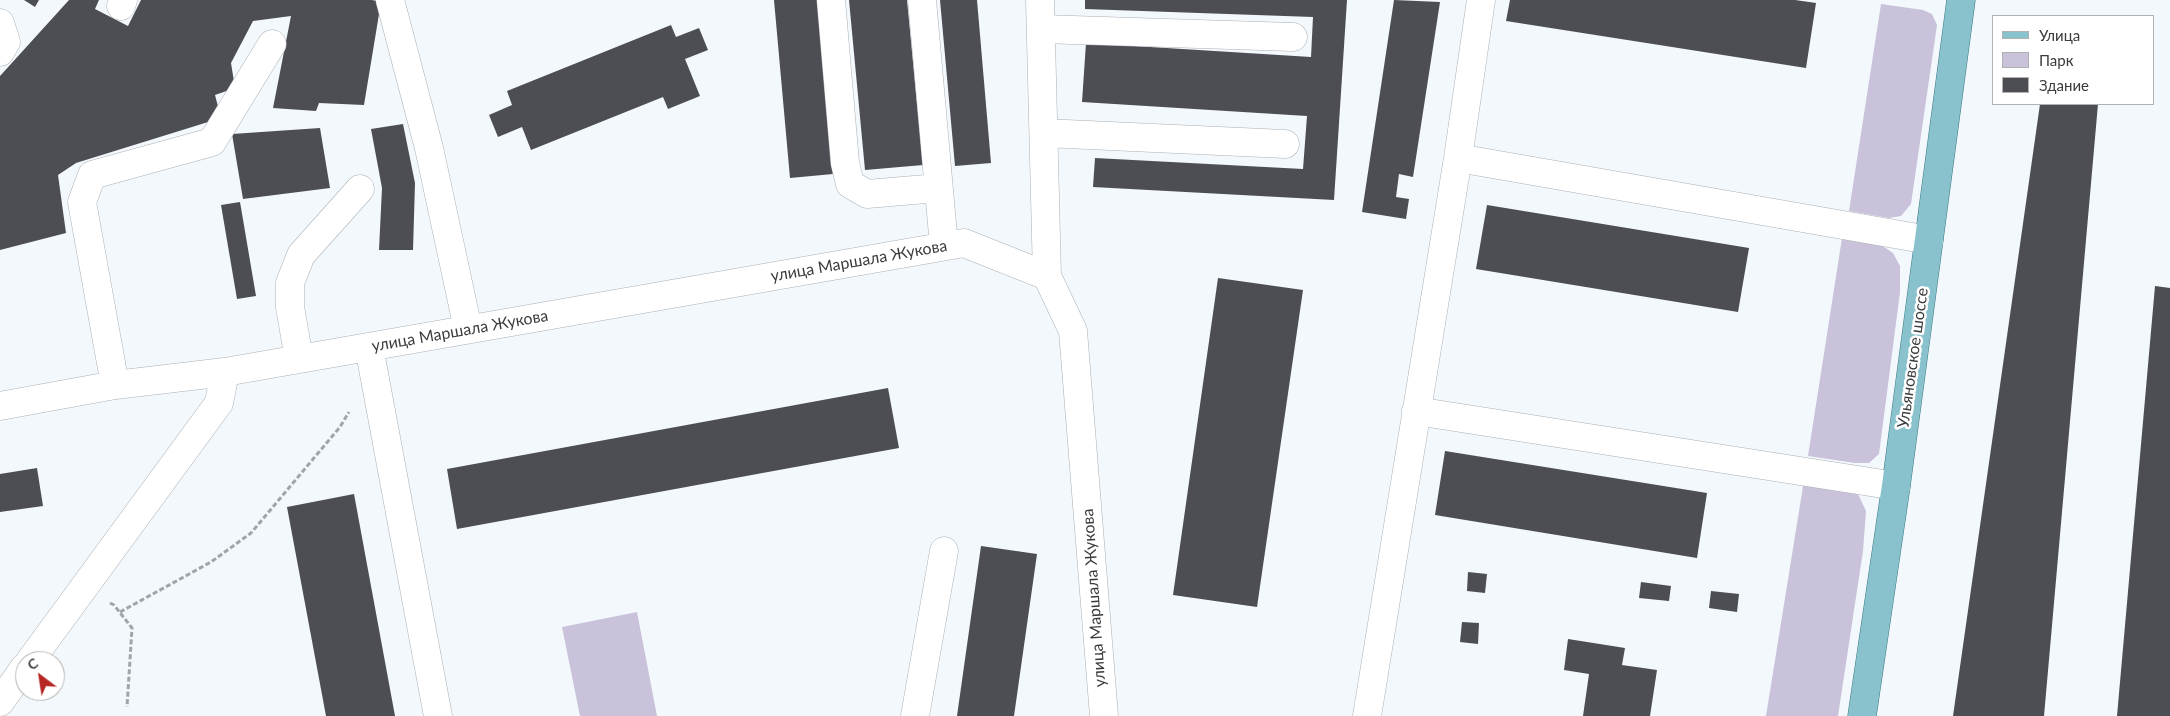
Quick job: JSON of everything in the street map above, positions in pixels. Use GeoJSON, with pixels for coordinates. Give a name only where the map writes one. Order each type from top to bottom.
{"type":"FeatureCollection","features":[{"type":"Feature","properties":{"kind":"main road","name":"Ульяновское шоссе"},"geometry":{"type":"LineString","coordinates":[[1862,716],[1896,486],[1929,240],[1958,0]]}},
{"type":"Feature","properties":{"kind":"street"},"geometry":{"type":"LineString","coordinates":[[390,0],[429,148],[468,329]]}},
{"type":"Feature","properties":{"kind":"street"},"geometry":{"type":"LineString","coordinates":[[831,0],[845,163],[850,184],[867,194],[938,188]]}},
{"type":"Feature","properties":{"kind":"street"},"geometry":{"type":"LineString","coordinates":[[922,0],[944,246]]}},
{"type":"Feature","properties":{"kind":"street"},"geometry":{"type":"LineString","coordinates":[[1040,0],[1048,276]]}},
{"type":"Feature","properties":{"kind":"street"},"geometry":{"type":"LineString","coordinates":[[1367,716],[1458,158],[1481,0]]}},
{"type":"Feature","properties":{"kind":"street"},"geometry":{"type":"LineString","coordinates":[[0,23],[6,42],[0,52]]}},
{"type":"Feature","properties":{"kind":"street"},"geometry":{"type":"LineString","coordinates":[[1041,29],[1293,38]]}},
{"type":"Feature","properties":{"kind":"street"},"geometry":{"type":"LineString","coordinates":[[115,385],[82,202],[92,175],[212,142],[272,44]]}},
{"type":"Feature","properties":{"kind":"street"},"geometry":{"type":"LineString","coordinates":[[1044,133],[1285,144]]}},
{"type":"Feature","properties":{"kind":"street"},"geometry":{"type":"LineString","coordinates":[[1458,158],[1929,240]]}},
{"type":"Feature","properties":{"kind":"street"},"geometry":{"type":"LineString","coordinates":[[299,359],[290,307],[290,283],[301,255],[360,189]]}},
{"type":"Feature","properties":{"kind":"street","name":"улица Маршала Жукова"},"geometry":{"type":"LineString","coordinates":[[0,406],[115,385],[225,372],[964,243],[1048,276],[1074,331],[1104,716]]}},
{"type":"Feature","properties":{"kind":"street"},"geometry":{"type":"LineString","coordinates":[[369,347],[438,716]]}},
{"type":"Feature","properties":{"kind":"street"},"geometry":{"type":"LineString","coordinates":[[37,651],[219,403],[225,372]]}},
{"type":"Feature","properties":{"kind":"street"},"geometry":{"type":"LineString","coordinates":[[1416,411],[1896,486]]}},
{"type":"Feature","properties":{"kind":"street"},"geometry":{"type":"LineString","coordinates":[[916,716],[944,551]]}},
{"type":"Feature","properties":{"kind":"street"},"geometry":{"type":"LineString","coordinates":[[0,702],[15,681]]}},
{"type":"Feature","properties":{"kind":"path"},"geometry":{"type":"LineString","coordinates":[[120,612],[211,562],[251,533],[340,427],[350,411]]}},
{"type":"Feature","properties":{"kind":"path"},"geometry":{"type":"LineString","coordinates":[[83,588],[114,605],[132,628],[127,707]]}},
{"type":"Feature","properties":{"kind":"green space"},"geometry":{"type":"Polygon","coordinates":[[[1881,4],[1923,10],[1932,14],[1937,25],[1911,204],[1901,216],[1889,218],[1849,211],[1881,4]]]}},
{"type":"Feature","properties":{"kind":"green space"},"geometry":{"type":"Polygon","coordinates":[[[1842,238],[1881,245],[1893,253],[1900,266],[1900,292],[1879,454],[1869,463],[1855,463],[1808,456],[1842,238]]]}},
{"type":"Feature","properties":{"kind":"green space"},"geometry":{"type":"Polygon","coordinates":[[[1804,480],[1853,489],[1859,496],[1866,511],[1863,551],[1838,716],[1766,716],[1804,480]]]}},
{"type":"Feature","properties":{"kind":"green space"},"geometry":{"type":"Polygon","coordinates":[[[637,612],[657,716],[580,716],[562,627],[637,612]]]}},
{"type":"Feature","properties":{"kind":"building"},"geometry":{"type":"Polygon","coordinates":[[[24,0],[39,0],[35,7],[24,0]]]}},
{"type":"Feature","properties":{"kind":"building"},"geometry":{"type":"Polygon","coordinates":[[[69,0],[99,0],[95,9],[128,26],[141,0],[372,0],[381,2],[364,105],[319,103],[316,111],[273,108],[291,16],[253,21],[231,63],[235,88],[215,95],[221,118],[76,163],[58,175],[66,233],[0,250],[0,76],[69,0]]]}},
{"type":"Feature","properties":{"kind":"building"},"geometry":{"type":"Polygon","coordinates":[[[774,0],[818,0],[833,174],[790,178],[774,0]]]}},
{"type":"Feature","properties":{"kind":"building"},"geometry":{"type":"Polygon","coordinates":[[[849,0],[907,0],[923,165],[865,170],[849,0]]]}},
{"type":"Feature","properties":{"kind":"building"},"geometry":{"type":"Polygon","coordinates":[[[940,0],[977,0],[991,163],[955,166],[940,0]]]}},
{"type":"Feature","properties":{"kind":"building"},"geometry":{"type":"Polygon","coordinates":[[[1085,0],[1347,0],[1334,200],[1093,187],[1095,158],[1303,169],[1307,116],[1082,102],[1086,43],[1311,57],[1313,17],[1085,9],[1085,0]]]}},
{"type":"Feature","properties":{"kind":"building"},"geometry":{"type":"Polygon","coordinates":[[[1394,0],[1440,2],[1413,177],[1399,174],[1396,197],[1409,199],[1406,219],[1362,212],[1394,0]]]}},
{"type":"Feature","properties":{"kind":"building"},"geometry":{"type":"Polygon","coordinates":[[[1510,0],[1795,0],[1816,3],[1806,68],[1506,21],[1510,0]]]}},
{"type":"Feature","properties":{"kind":"building"},"geometry":{"type":"Polygon","coordinates":[[[671,25],[676,37],[699,28],[708,50],[685,59],[700,96],[668,109],[663,97],[531,150],[522,127],[498,137],[489,115],[512,105],[507,91],[671,25]]]}},
{"type":"Feature","properties":{"kind":"building"},"geometry":{"type":"Polygon","coordinates":[[[2040,105],[2098,105],[2044,716],[1953,716],[2040,105]]]}},
{"type":"Feature","properties":{"kind":"building"},"geometry":{"type":"Polygon","coordinates":[[[403,124],[415,183],[413,250],[379,250],[382,188],[371,129],[403,124]]]}},
{"type":"Feature","properties":{"kind":"building"},"geometry":{"type":"Polygon","coordinates":[[[320,128],[330,188],[243,199],[232,134],[320,128]]]}},
{"type":"Feature","properties":{"kind":"building"},"geometry":{"type":"Polygon","coordinates":[[[240,202],[256,296],[237,299],[221,205],[240,202]]]}},
{"type":"Feature","properties":{"kind":"building"},"geometry":{"type":"Polygon","coordinates":[[[1487,205],[1749,248],[1738,312],[1476,269],[1487,205]]]}},
{"type":"Feature","properties":{"kind":"building"},"geometry":{"type":"Polygon","coordinates":[[[1218,278],[1303,290],[1257,607],[1173,595],[1218,278]]]}},
{"type":"Feature","properties":{"kind":"building"},"geometry":{"type":"Polygon","coordinates":[[[2155,286],[2170,288],[2170,716],[2117,716],[2155,286]]]}},
{"type":"Feature","properties":{"kind":"building"},"geometry":{"type":"Polygon","coordinates":[[[888,388],[899,448],[457,529],[447,469],[888,388]]]}},
{"type":"Feature","properties":{"kind":"building"},"geometry":{"type":"Polygon","coordinates":[[[1445,451],[1707,493],[1697,558],[1435,515],[1445,451]]]}},
{"type":"Feature","properties":{"kind":"building"},"geometry":{"type":"Polygon","coordinates":[[[37,468],[43,506],[0,512],[0,474],[37,468]]]}},
{"type":"Feature","properties":{"kind":"building"},"geometry":{"type":"Polygon","coordinates":[[[354,494],[395,716],[326,716],[287,507],[354,494]]]}},
{"type":"Feature","properties":{"kind":"building"},"geometry":{"type":"Polygon","coordinates":[[[981,546],[1037,554],[1014,716],[957,716],[981,546]]]}},
{"type":"Feature","properties":{"kind":"building"},"geometry":{"type":"Polygon","coordinates":[[[1468,572],[1487,574],[1485,593],[1467,591],[1468,572]]]}},
{"type":"Feature","properties":{"kind":"building"},"geometry":{"type":"Polygon","coordinates":[[[1641,582],[1671,586],[1669,601],[1639,598],[1641,582]]]}},
{"type":"Feature","properties":{"kind":"building"},"geometry":{"type":"Polygon","coordinates":[[[1711,591],[1739,594],[1737,612],[1709,608],[1711,591]]]}},
{"type":"Feature","properties":{"kind":"building"},"geometry":{"type":"Polygon","coordinates":[[[1462,622],[1479,623],[1478,644],[1460,642],[1462,622]]]}},
{"type":"Feature","properties":{"kind":"building"},"geometry":{"type":"Polygon","coordinates":[[[1568,639],[1625,648],[1622,665],[1657,670],[1650,716],[1583,716],[1589,674],[1564,670],[1568,639]]]}}]}
